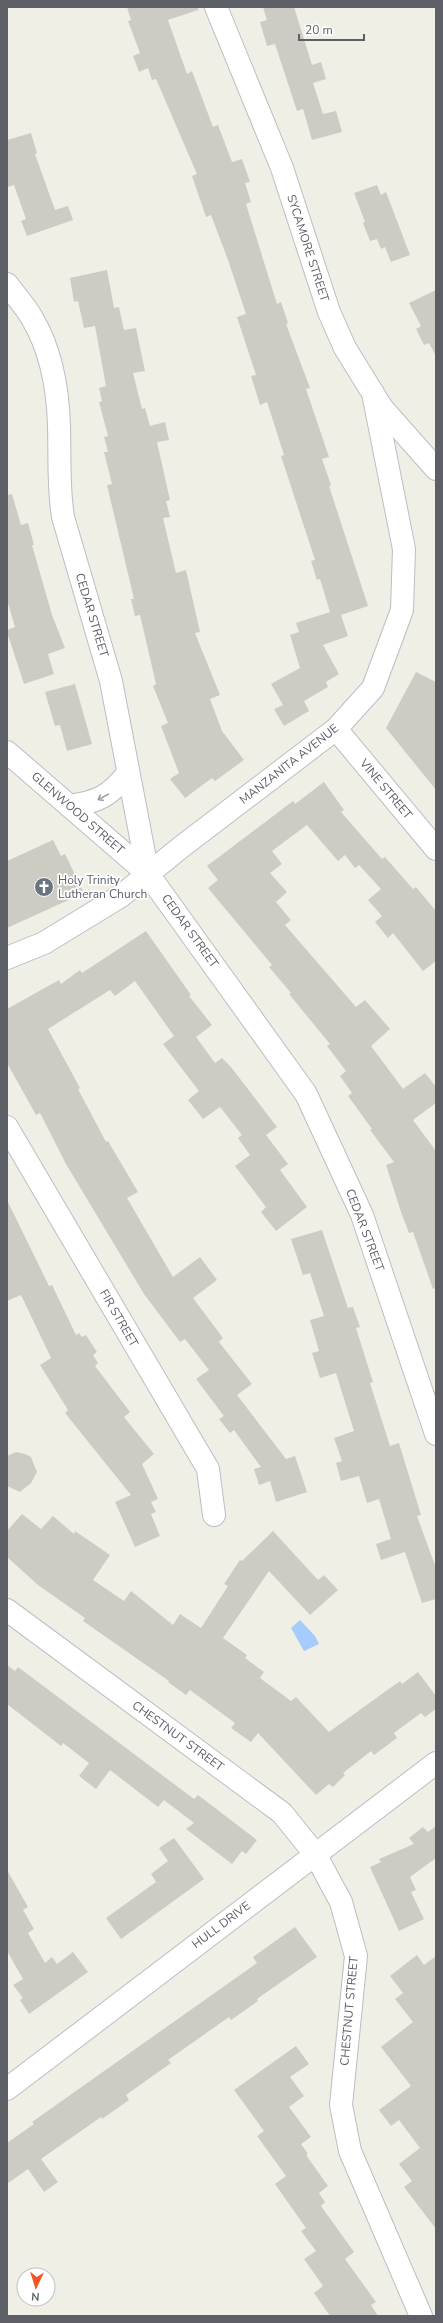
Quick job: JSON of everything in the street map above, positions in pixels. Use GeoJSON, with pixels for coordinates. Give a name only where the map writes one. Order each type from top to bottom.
{"type":"FeatureCollection","features":[{"type":"Feature","properties":{"kind":"street","name":"SYCAMORE STREET"},"geometry":{"type":"LineString","coordinates":[[216,7],[282,168],[329,312],[345,348],[382,408],[436,469]]}},
{"type":"Feature","properties":{"kind":"street","name":"CEDAR STREET"},"geometry":{"type":"LineString","coordinates":[[7,284],[32,318],[49,356],[56,387],[59,425],[60,498],[63,517],[111,681],[148,874],[306,1094],[362,1215],[436,1434]]}},
{"type":"Feature","properties":{"kind":"street","name":"MANZANITA AVENUE"},"geometry":{"type":"LineString","coordinates":[[7,958],[44,943],[120,896],[336,729],[373,688],[402,610],[404,549],[373,393]]}},
{"type":"Feature","properties":{"kind":"street","name":"VINE STREET"},"geometry":{"type":"LineString","coordinates":[[336,729],[436,849]]}},
{"type":"Feature","properties":{"kind":"street","name":"GLENWOOD STREET"},"geometry":{"type":"LineString","coordinates":[[7,752],[148,874]]}},
{"type":"Feature","properties":{"kind":"street"},"geometry":{"type":"LineString","coordinates":[[69,806],[85,804],[103,798],[117,788],[128,774]]}},
{"type":"Feature","properties":{"kind":"street","name":"FIR STREET"},"geometry":{"type":"LineString","coordinates":[[7,1127],[208,1470],[214,1515]]}},
{"type":"Feature","properties":{"kind":"street","name":"CHESTNUT STREET"},"geometry":{"type":"LineString","coordinates":[[7,1610],[282,1813],[315,1854],[341,1902],[356,1956],[341,2105],[350,2151],[421,2316]]}},
{"type":"Feature","properties":{"kind":"street","name":"HULL DRIVE"},"geometry":{"type":"LineString","coordinates":[[7,2089],[436,1763]]}},
{"type":"Feature","properties":{"kind":"water"},"geometry":{"type":"Polygon","coordinates":[[[300,1620],[315,1636],[319,1644],[304,1651],[291,1628],[300,1620]]]}},
{"type":"Feature","properties":{"kind":"building"},"geometry":{"type":"Polygon","coordinates":[[[127,7],[198,7],[198,10],[168,20],[187,74],[192,71],[213,127],[218,125],[232,162],[242,159],[250,182],[245,183],[251,202],[246,204],[277,304],[281,302],[288,323],[286,324],[310,388],[306,389],[329,457],[322,459],[331,485],[329,486],[368,606],[341,615],[348,636],[323,645],[339,674],[326,682],[328,687],[304,701],[309,711],[284,726],[274,709],[283,705],[271,684],[300,668],[290,635],[299,632],[296,623],[330,612],[320,579],[317,580],[311,561],[315,560],[281,456],[284,455],[267,402],[260,405],[251,376],[256,375],[237,317],[246,314],[228,260],[211,215],[206,217],[192,176],[197,174],[156,79],[152,80],[148,68],[139,72],[133,56],[140,53],[128,21],[131,20],[127,7]]]}},
{"type":"Feature","properties":{"kind":"building"},"geometry":{"type":"Polygon","coordinates":[[[263,7],[294,7],[312,65],[321,62],[326,79],[313,83],[323,114],[336,111],[342,132],[312,140],[303,109],[297,111],[275,44],[267,46],[260,22],[267,20],[263,7]]]}},
{"type":"Feature","properties":{"kind":"building"},"geometry":{"type":"Polygon","coordinates":[[[31,133],[37,153],[35,154],[55,210],[68,206],[73,220],[27,236],[21,221],[26,219],[14,185],[7,187],[7,140],[31,133]]]}},
{"type":"Feature","properties":{"kind":"building"},"geometry":{"type":"Polygon","coordinates":[[[377,185],[381,195],[386,192],[410,255],[391,262],[385,247],[381,249],[377,239],[370,241],[363,223],[365,222],[354,193],[377,185]]]}},
{"type":"Feature","properties":{"kind":"building"},"geometry":{"type":"Polygon","coordinates":[[[107,270],[114,308],[119,307],[124,330],[136,328],[145,371],[133,373],[142,409],[145,408],[150,426],[165,422],[169,440],[157,442],[170,500],[166,501],[170,517],[163,518],[176,573],[186,570],[200,632],[195,633],[220,695],[210,699],[222,731],[244,760],[215,781],[212,778],[185,798],[170,779],[179,773],[161,726],[168,723],[153,686],[156,684],[140,615],[135,616],[131,599],[134,599],[107,485],[112,484],[104,452],[108,452],[104,437],[108,436],[99,402],[102,401],[99,388],[106,386],[95,326],[84,328],[78,301],[74,302],[70,278],[107,270]]]}},
{"type":"Feature","properties":{"kind":"building"},"geometry":{"type":"Polygon","coordinates":[[[436,290],[436,356],[429,343],[424,345],[416,329],[421,326],[409,303],[436,290]]]}},
{"type":"Feature","properties":{"kind":"building"},"geometry":{"type":"Polygon","coordinates":[[[12,494],[21,525],[28,523],[34,545],[32,545],[52,615],[65,648],[48,654],[54,674],[24,684],[7,632],[7,630],[15,627],[7,600],[7,495],[12,494]]]}},
{"type":"Feature","properties":{"kind":"building"},"geometry":{"type":"Polygon","coordinates":[[[416,672],[436,682],[436,790],[386,728],[416,672]]]}},
{"type":"Feature","properties":{"kind":"building"},"geometry":{"type":"Polygon","coordinates":[[[75,684],[92,744],[67,751],[60,725],[55,726],[45,692],[75,684]]]}},
{"type":"Feature","properties":{"kind":"building"},"geometry":{"type":"Polygon","coordinates":[[[324,782],[344,810],[341,812],[382,859],[385,857],[413,889],[416,887],[436,911],[436,961],[423,971],[393,933],[388,938],[375,922],[382,916],[368,900],[381,889],[359,865],[355,868],[345,855],[338,861],[307,825],[272,851],[282,864],[270,873],[287,892],[276,902],[291,920],[285,925],[356,1007],[365,1000],[390,1029],[371,1046],[403,1089],[425,1073],[436,1087],[436,1103],[413,1120],[436,1151],[436,1288],[433,1289],[413,1232],[409,1233],[401,1212],[386,1165],[394,1162],[370,1130],[372,1129],[348,1096],[352,1093],[340,1076],[346,1071],[327,1046],[330,1044],[269,967],[272,965],[208,888],[218,880],[207,866],[293,801],[295,804],[324,782]]]}},
{"type":"Feature","properties":{"kind":"building","name":"Holy Trinity Lutheran Church"},"geometry":{"type":"Polygon","coordinates":[[[53,840],[61,856],[65,854],[84,893],[7,928],[7,861],[53,840]]]}},
{"type":"Feature","properties":{"kind":"building"},"geometry":{"type":"Polygon","coordinates":[[[146,931],[191,995],[189,996],[212,1025],[196,1037],[215,1063],[222,1058],[231,1067],[277,1127],[266,1135],[288,1164],[280,1170],[307,1207],[276,1231],[261,1212],[266,1207],[235,1166],[250,1155],[238,1138],[242,1135],[220,1107],[203,1119],[188,1100],[199,1091],[163,1044],[174,1036],[135,981],[115,996],[110,990],[48,1029],[80,1088],[78,1089],[106,1142],[108,1141],[138,1192],[127,1198],[173,1277],[200,1257],[217,1280],[193,1298],[223,1338],[219,1342],[252,1384],[237,1395],[286,1459],[295,1456],[307,1492],[276,1502],[270,1481],[259,1485],[254,1469],[261,1467],[234,1430],[230,1433],[219,1419],[224,1416],[196,1379],[209,1370],[185,1339],[180,1342],[144,1294],[66,1164],[40,1113],[36,1115],[7,1063],[7,1009],[59,980],[61,984],[80,970],[82,973],[146,931]]]}},
{"type":"Feature","properties":{"kind":"building"},"geometry":{"type":"Polygon","coordinates":[[[7,1200],[49,1286],[52,1285],[76,1335],[79,1333],[82,1337],[86,1335],[97,1352],[93,1355],[98,1363],[95,1366],[130,1412],[124,1417],[154,1454],[142,1464],[158,1499],[151,1502],[156,1512],[151,1514],[160,1536],[135,1547],[115,1502],[131,1495],[65,1413],[68,1410],[40,1365],[51,1358],[21,1295],[7,1301],[7,1200]]]}},
{"type":"Feature","properties":{"kind":"building"},"geometry":{"type":"Polygon","coordinates":[[[322,1230],[348,1308],[353,1307],[360,1327],[356,1328],[373,1382],[370,1383],[390,1446],[399,1443],[421,1515],[417,1516],[436,1568],[436,1599],[422,1603],[405,1552],[381,1560],[376,1544],[391,1539],[379,1499],[367,1503],[359,1476],[341,1481],[336,1463],[342,1461],[334,1438],[354,1431],[336,1373],[320,1378],[312,1353],[319,1351],[310,1320],[324,1316],[310,1273],[303,1275],[291,1239],[322,1230]]]}},
{"type":"Feature","properties":{"kind":"building"},"geometry":{"type":"Polygon","coordinates":[[[16,1452],[31,1457],[37,1472],[31,1483],[20,1492],[7,1486],[7,1456],[16,1452]]]}},
{"type":"Feature","properties":{"kind":"building"},"geometry":{"type":"Polygon","coordinates":[[[22,1514],[41,1529],[53,1516],[74,1534],[75,1531],[110,1555],[93,1580],[124,1601],[131,1591],[173,1625],[180,1614],[201,1628],[228,1586],[224,1584],[240,1560],[242,1561],[273,1531],[318,1580],[324,1575],[338,1590],[310,1615],[269,1571],[223,1638],[247,1655],[245,1658],[264,1672],[260,1678],[291,1701],[296,1697],[329,1732],[400,1681],[402,1684],[418,1672],[436,1696],[436,1709],[425,1717],[421,1713],[394,1733],[397,1738],[374,1755],[371,1751],[343,1773],[345,1775],[333,1787],[329,1784],[316,1795],[258,1733],[251,1742],[231,1728],[235,1723],[190,1690],[186,1695],[168,1682],[169,1681],[83,1621],[85,1618],[38,1585],[7,1557],[7,1531],[22,1514]]]}},
{"type":"Feature","properties":{"kind":"building"},"geometry":{"type":"Polygon","coordinates":[[[7,1665],[15,1671],[18,1667],[194,1799],[198,1795],[257,1840],[246,1854],[242,1851],[232,1864],[186,1829],[194,1823],[164,1800],[158,1807],[110,1770],[96,1789],[79,1776],[89,1763],[63,1743],[61,1746],[7,1704],[7,1665]]]}},
{"type":"Feature","properties":{"kind":"building"},"geometry":{"type":"Polygon","coordinates":[[[436,1826],[436,1858],[410,1877],[416,1890],[411,1892],[424,1919],[399,1931],[370,1867],[381,1862],[379,1859],[414,1844],[409,1838],[423,1827],[428,1832],[436,1826]]]}},
{"type":"Feature","properties":{"kind":"building"},"geometry":{"type":"Polygon","coordinates":[[[174,1838],[204,1879],[121,1939],[106,1918],[156,1882],[151,1874],[168,1861],[159,1848],[174,1838]]]}},
{"type":"Feature","properties":{"kind":"building"},"geometry":{"type":"Polygon","coordinates":[[[7,1870],[28,1907],[23,1910],[34,1929],[28,1933],[45,1963],[52,1957],[57,1964],[73,1952],[88,1972],[29,2014],[20,2000],[23,1998],[13,1985],[23,1979],[7,1951],[7,1870]]]}},
{"type":"Feature","properties":{"kind":"building"},"geometry":{"type":"Polygon","coordinates":[[[295,1927],[317,1957],[257,1999],[258,2001],[231,2020],[229,2017],[168,2060],[171,2063],[126,2095],[129,2100],[102,2119],[101,2117],[41,2159],[58,2182],[44,2192],[28,2169],[7,2184],[7,2143],[34,2124],[32,2122],[257,1963],[253,1957],[295,1927]]]}},
{"type":"Feature","properties":{"kind":"building"},"geometry":{"type":"Polygon","coordinates":[[[417,1955],[424,1965],[436,1956],[436,2229],[404,2187],[412,2181],[399,2164],[420,2148],[399,2120],[391,2126],[379,2110],[411,2086],[381,2047],[413,2022],[395,1999],[403,1993],[390,1976],[417,1955]]]}},
{"type":"Feature","properties":{"kind":"building"},"geometry":{"type":"Polygon","coordinates":[[[296,2046],[309,2064],[290,2077],[304,2096],[289,2107],[311,2137],[301,2144],[308,2154],[306,2155],[328,2186],[319,2193],[325,2202],[321,2206],[354,2252],[345,2259],[376,2302],[371,2305],[378,2316],[330,2316],[314,2293],[323,2286],[304,2259],[316,2251],[301,2231],[306,2228],[275,2184],[286,2176],[257,2136],[264,2131],[234,2090],[296,2046]]]}},
{"type":"Feature","properties":{"kind":"place","name":"Holy Trinity Lutheran Church"},"geometry":{"type":"Point","coordinates":[44,887]}}]}
